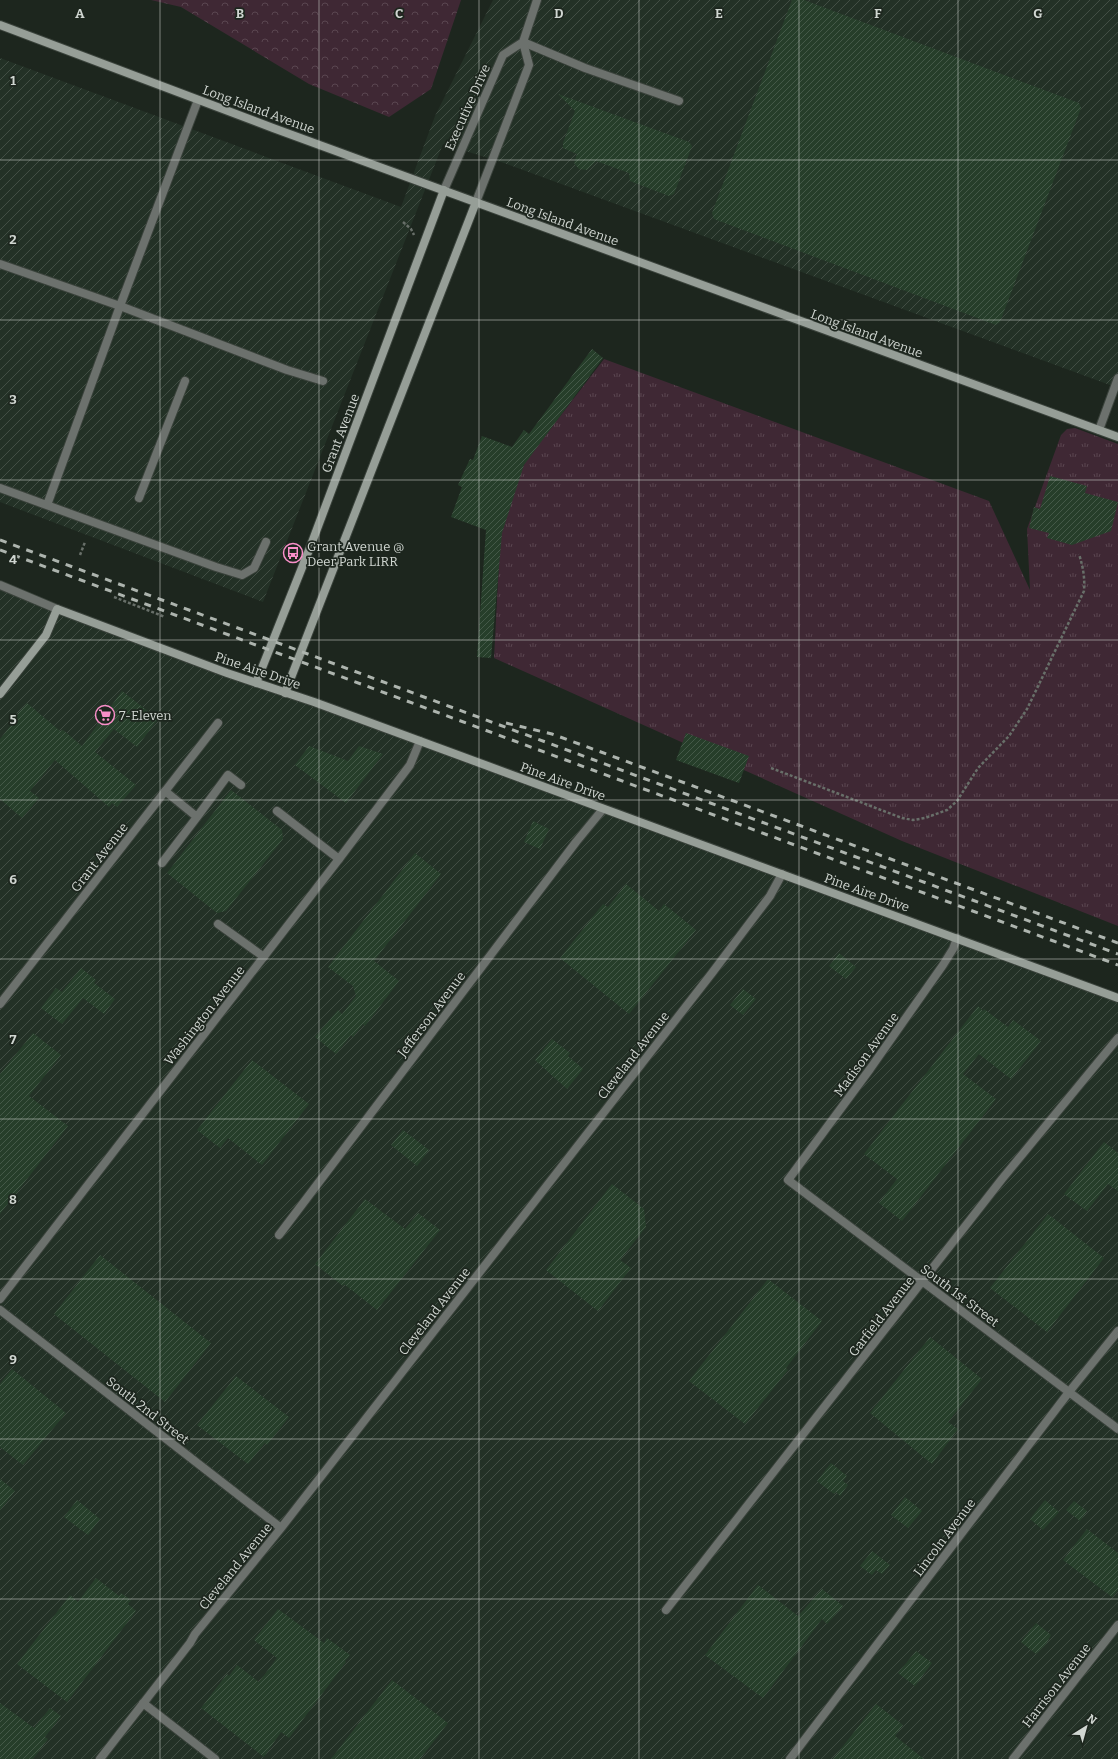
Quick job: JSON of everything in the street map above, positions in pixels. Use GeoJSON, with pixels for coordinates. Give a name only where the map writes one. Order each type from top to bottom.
{"type":"FeatureCollection","features":[{"type":"Feature","properties":{"kind":"street"},"geometry":{"type":"LineString","coordinates":[[285,692],[529,65],[523,42],[537,0]]}},
{"type":"Feature","properties":{"kind":"street","name":"Long Island Avenue"},"geometry":{"type":"LineString","coordinates":[[0,25],[198,100],[1118,437]]}},
{"type":"Feature","properties":{"kind":"street"},"geometry":{"type":"LineString","coordinates":[[523,42],[585,68],[679,102]]}},
{"type":"Feature","properties":{"kind":"street","name":"Executive Drive"},"geometry":{"type":"LineString","coordinates":[[444,190],[503,55],[523,42]]}},
{"type":"Feature","properties":{"kind":"street"},"geometry":{"type":"LineString","coordinates":[[47,505],[198,100]]}},
{"type":"Feature","properties":{"kind":"street","name":"Grant Avenue"},"geometry":{"type":"LineString","coordinates":[[256,683],[311,545],[444,190]]}},
{"type":"Feature","properties":{"kind":"street"},"geometry":{"type":"LineString","coordinates":[[0,264],[120,306],[322,382]]}},
{"type":"Feature","properties":{"kind":"street"},"geometry":{"type":"LineString","coordinates":[[1099,430],[1118,378]]}},
{"type":"Feature","properties":{"kind":"street"},"geometry":{"type":"LineString","coordinates":[[140,498],[185,381]]}},
{"type":"Feature","properties":{"kind":"street"},"geometry":{"type":"LineString","coordinates":[[0,488],[216,567],[242,575],[254,568],[266,542]]}},
{"type":"Feature","properties":{"kind":"street","name":"Pine Aire Drive"},"geometry":{"type":"LineString","coordinates":[[0,585],[57,609],[256,683],[420,741],[1118,998]]}},
{"type":"Feature","properties":{"kind":"street"},"geometry":{"type":"LineString","coordinates":[[0,694],[46,635],[57,609]]}},
{"type":"Feature","properties":{"kind":"street","name":"Grant Avenue"},"geometry":{"type":"LineString","coordinates":[[0,1004],[218,723]]}},
{"type":"Feature","properties":{"kind":"street","name":"Washington Avenue"},"geometry":{"type":"LineString","coordinates":[[0,1299],[340,859],[410,765],[420,741]]}},
{"type":"Feature","properties":{"kind":"street"},"geometry":{"type":"LineString","coordinates":[[162,863],[228,775],[241,785]]}},
{"type":"Feature","properties":{"kind":"street"},"geometry":{"type":"LineString","coordinates":[[165,791],[197,817]]}},
{"type":"Feature","properties":{"kind":"street","name":"Jefferson Avenue"},"geometry":{"type":"LineString","coordinates":[[279,1235],[603,808]]}},
{"type":"Feature","properties":{"kind":"street"},"geometry":{"type":"LineString","coordinates":[[277,811],[340,859]]}},
{"type":"Feature","properties":{"kind":"street","name":"Cleveland Avenue"},"geometry":{"type":"LineString","coordinates":[[100,1759],[190,1643],[195,1634],[281,1528],[712,973],[770,896],[782,874]]}},
{"type":"Feature","properties":{"kind":"street"},"geometry":{"type":"LineString","coordinates":[[218,924],[264,957]]}},
{"type":"Feature","properties":{"kind":"street","name":"Madison Avenue"},"geometry":{"type":"LineString","coordinates":[[788,1180],[870,1069],[938,972],[953,948],[957,938]]}},
{"type":"Feature","properties":{"kind":"street","name":"Garfield Avenue"},"geometry":{"type":"LineString","coordinates":[[666,1610],[1002,1179],[1118,1038]]}},
{"type":"Feature","properties":{"kind":"street","name":"South 1st Street"},"geometry":{"type":"LineString","coordinates":[[788,1180],[1118,1429]]}},
{"type":"Feature","properties":{"kind":"street","name":"South 2nd Street"},"geometry":{"type":"LineString","coordinates":[[0,1310],[281,1528]]}},
{"type":"Feature","properties":{"kind":"street","name":"Lincoln Avenue"},"geometry":{"type":"LineString","coordinates":[[790,1759],[1069,1392],[1118,1331]]}},
{"type":"Feature","properties":{"kind":"street","name":"Harrison Avenue"},"geometry":{"type":"LineString","coordinates":[[1013,1759],[1118,1625]]}},
{"type":"Feature","properties":{"kind":"street"},"geometry":{"type":"LineString","coordinates":[[143,1703],[216,1759]]}},
{"type":"Feature","properties":{"kind":"path"},"geometry":{"type":"LineString","coordinates":[[403,222],[411,229],[415,236]]}},
{"type":"Feature","properties":{"kind":"path"},"geometry":{"type":"LineString","coordinates":[[80,555],[85,542]]}},
{"type":"Feature","properties":{"kind":"path"},"geometry":{"type":"LineString","coordinates":[[771,768],[902,818],[913,820],[925,818],[947,810],[960,796],[978,768],[1009,736],[1027,709],[1084,591],[1084,568],[1079,554]]}},
{"type":"Feature","properties":{"kind":"path"},"geometry":{"type":"LineString","coordinates":[[114,597],[165,617]]}},
{"type":"Feature","properties":{"kind":"shaded area"},"geometry":{"type":"Polygon","coordinates":[[[493,0],[1118,0],[1118,388],[504,163],[443,144],[263,602],[0,502],[0,58],[401,207],[435,116],[493,0]]]}},
{"type":"Feature","properties":{"kind":"shaded area"},"geometry":{"type":"Polygon","coordinates":[[[0,585],[1118,998],[1118,1759],[0,1759],[0,585]]]}},
{"type":"Feature","properties":{"kind":"green space"},"geometry":{"type":"Polygon","coordinates":[[[151,0],[461,0],[431,89],[389,117],[309,84],[181,7],[151,0]]]}},
{"type":"Feature","properties":{"kind":"green space"},"geometry":{"type":"Polygon","coordinates":[[[604,359],[989,501],[1030,590],[1027,529],[1061,435],[1067,429],[1075,428],[1118,444],[1118,926],[902,841],[494,658],[501,523],[525,462],[604,359]]]}},
{"type":"Feature","properties":{"kind":"building"},"geometry":{"type":"Polygon","coordinates":[[[792,0],[804,0],[1079,103],[1081,108],[1000,322],[996,325],[714,219],[712,213],[792,0]]]}},
{"type":"Feature","properties":{"kind":"building"},"geometry":{"type":"Polygon","coordinates":[[[558,94],[689,142],[692,146],[674,194],[669,196],[630,181],[629,173],[596,161],[587,170],[579,169],[574,163],[577,154],[563,148],[563,143],[575,111],[558,94]]]}},
{"type":"Feature","properties":{"kind":"building"},"geometry":{"type":"Polygon","coordinates":[[[592,349],[603,358],[524,465],[502,533],[491,658],[477,657],[486,530],[451,517],[462,487],[458,485],[470,459],[473,460],[482,436],[512,447],[524,430],[529,434],[592,349]]]}},
{"type":"Feature","properties":{"kind":"building"},"geometry":{"type":"Polygon","coordinates":[[[1050,476],[1087,486],[1085,493],[1118,502],[1111,531],[1072,545],[1047,538],[1049,533],[1029,528],[1034,507],[1040,509],[1050,476]]]}},
{"type":"Feature","properties":{"kind":"building"},"geometry":{"type":"Polygon","coordinates":[[[122,691],[158,719],[137,747],[114,729],[95,752],[136,785],[117,807],[112,803],[109,807],[55,760],[30,791],[39,798],[22,818],[0,799],[0,739],[15,720],[13,719],[27,703],[60,731],[63,730],[82,746],[122,691]]]}},
{"type":"Feature","properties":{"kind":"building"},"geometry":{"type":"Polygon","coordinates":[[[686,733],[749,756],[739,783],[676,760],[686,733]]]}},
{"type":"Feature","properties":{"kind":"building"},"geometry":{"type":"Polygon","coordinates":[[[309,746],[348,761],[359,746],[383,754],[346,803],[295,765],[309,746]]]}},
{"type":"Feature","properties":{"kind":"building"},"geometry":{"type":"Polygon","coordinates":[[[231,790],[282,830],[283,839],[226,911],[217,913],[167,873],[231,790]]]}},
{"type":"Feature","properties":{"kind":"building"},"geometry":{"type":"Polygon","coordinates":[[[533,821],[549,829],[540,849],[524,842],[533,821]]]}},
{"type":"Feature","properties":{"kind":"building"},"geometry":{"type":"Polygon","coordinates":[[[415,853],[441,874],[374,961],[399,981],[365,1026],[363,1024],[353,1037],[351,1035],[336,1054],[315,1037],[338,1010],[342,1014],[356,996],[353,986],[328,967],[415,853]]]}},
{"type":"Feature","properties":{"kind":"building"},"geometry":{"type":"Polygon","coordinates":[[[626,884],[659,911],[664,904],[696,930],[629,1014],[560,958],[603,904],[608,907],[626,884]]]}},
{"type":"Feature","properties":{"kind":"building"},"geometry":{"type":"Polygon","coordinates":[[[839,953],[856,967],[846,979],[829,966],[839,953]]]}},
{"type":"Feature","properties":{"kind":"building"},"geometry":{"type":"Polygon","coordinates":[[[81,968],[96,980],[94,983],[115,999],[104,1014],[83,998],[62,1024],[41,1008],[56,988],[62,992],[81,968]]]}},
{"type":"Feature","properties":{"kind":"building"},"geometry":{"type":"Polygon","coordinates":[[[743,989],[756,999],[743,1015],[730,1005],[743,989]]]}},
{"type":"Feature","properties":{"kind":"building"},"geometry":{"type":"Polygon","coordinates":[[[978,1006],[983,1011],[984,1009],[1008,1027],[1013,1020],[1041,1041],[1011,1079],[979,1054],[963,1074],[996,1099],[902,1221],[879,1203],[897,1179],[864,1154],[978,1006]]]}},
{"type":"Feature","properties":{"kind":"building"},"geometry":{"type":"Polygon","coordinates":[[[33,1033],[61,1055],[29,1096],[68,1126],[0,1214],[0,1074],[33,1033]]]}},
{"type":"Feature","properties":{"kind":"building"},"geometry":{"type":"Polygon","coordinates":[[[552,1039],[570,1053],[568,1056],[583,1069],[567,1089],[535,1060],[552,1039]]]}},
{"type":"Feature","properties":{"kind":"building"},"geometry":{"type":"Polygon","coordinates":[[[252,1060],[309,1104],[262,1165],[228,1138],[220,1148],[197,1130],[252,1060]]]}},
{"type":"Feature","properties":{"kind":"building"},"geometry":{"type":"Polygon","coordinates":[[[403,1130],[429,1150],[417,1166],[391,1145],[403,1130]]]}},
{"type":"Feature","properties":{"kind":"building"},"geometry":{"type":"Polygon","coordinates":[[[1104,1142],[1118,1153],[1118,1191],[1108,1184],[1087,1211],[1064,1194],[1104,1142]]]}},
{"type":"Feature","properties":{"kind":"building"},"geometry":{"type":"Polygon","coordinates":[[[612,1184],[644,1209],[646,1227],[620,1260],[631,1268],[598,1311],[546,1270],[612,1184]]]}},
{"type":"Feature","properties":{"kind":"building"},"geometry":{"type":"Polygon","coordinates":[[[365,1199],[405,1229],[418,1213],[440,1230],[377,1310],[344,1284],[343,1286],[315,1264],[365,1199]]]}},
{"type":"Feature","properties":{"kind":"building"},"geometry":{"type":"Polygon","coordinates":[[[1048,1214],[1104,1258],[1047,1332],[990,1288],[1048,1214]]]}},
{"type":"Feature","properties":{"kind":"building"},"geometry":{"type":"Polygon","coordinates":[[[100,1255],[211,1343],[165,1402],[54,1314],[100,1255]]]}},
{"type":"Feature","properties":{"kind":"building"},"geometry":{"type":"Polygon","coordinates":[[[768,1279],[822,1321],[786,1368],[788,1370],[745,1424],[689,1381],[768,1279]]]}},
{"type":"Feature","properties":{"kind":"building"},"geometry":{"type":"Polygon","coordinates":[[[930,1337],[982,1379],[948,1422],[958,1429],[932,1464],[870,1413],[930,1337]]]}},
{"type":"Feature","properties":{"kind":"building"},"geometry":{"type":"Polygon","coordinates":[[[12,1369],[66,1413],[23,1465],[0,1447],[0,1384],[12,1369]]]}},
{"type":"Feature","properties":{"kind":"building"},"geometry":{"type":"Polygon","coordinates":[[[236,1376],[289,1417],[267,1445],[265,1443],[248,1464],[197,1425],[236,1376]]]}},
{"type":"Feature","properties":{"kind":"building"},"geometry":{"type":"Polygon","coordinates":[[[831,1463],[847,1476],[843,1481],[848,1485],[840,1496],[836,1492],[834,1494],[817,1481],[831,1463]]]}},
{"type":"Feature","properties":{"kind":"building"},"geometry":{"type":"Polygon","coordinates":[[[0,1479],[15,1491],[0,1510],[0,1479]]]}},
{"type":"Feature","properties":{"kind":"building"},"geometry":{"type":"Polygon","coordinates":[[[905,1497],[922,1511],[908,1528],[891,1515],[905,1497]]]}},
{"type":"Feature","properties":{"kind":"building"},"geometry":{"type":"Polygon","coordinates":[[[77,1500],[100,1519],[88,1535],[64,1517],[77,1500]]]}},
{"type":"Feature","properties":{"kind":"building"},"geometry":{"type":"Polygon","coordinates":[[[1045,1500],[1059,1512],[1043,1530],[1030,1519],[1045,1500]]]}},
{"type":"Feature","properties":{"kind":"building"},"geometry":{"type":"Polygon","coordinates":[[[1074,1501],[1087,1511],[1080,1521],[1066,1510],[1074,1501]]]}},
{"type":"Feature","properties":{"kind":"building"},"geometry":{"type":"Polygon","coordinates":[[[1087,1529],[1118,1553],[1118,1590],[1112,1597],[1063,1560],[1087,1529]]]}},
{"type":"Feature","properties":{"kind":"building"},"geometry":{"type":"Polygon","coordinates":[[[872,1551],[890,1565],[882,1574],[876,1570],[872,1575],[860,1566],[872,1551]]]}},
{"type":"Feature","properties":{"kind":"building"},"geometry":{"type":"Polygon","coordinates":[[[96,1578],[119,1596],[121,1593],[131,1600],[128,1604],[136,1611],[67,1702],[17,1664],[70,1595],[78,1602],[96,1578]]]}},
{"type":"Feature","properties":{"kind":"building"},"geometry":{"type":"Polygon","coordinates":[[[758,1585],[798,1616],[822,1589],[843,1606],[827,1624],[822,1619],[763,1698],[705,1655],[758,1585]]]}},
{"type":"Feature","properties":{"kind":"building"},"geometry":{"type":"Polygon","coordinates":[[[278,1609],[324,1643],[327,1638],[350,1655],[289,1738],[281,1732],[264,1757],[201,1708],[227,1674],[229,1676],[237,1665],[259,1682],[277,1658],[254,1640],[278,1609]]]}},
{"type":"Feature","properties":{"kind":"building"},"geometry":{"type":"Polygon","coordinates":[[[1036,1623],[1051,1635],[1046,1644],[1036,1654],[1021,1642],[1036,1623]]]}},
{"type":"Feature","properties":{"kind":"building"},"geometry":{"type":"Polygon","coordinates":[[[916,1651],[932,1663],[915,1686],[898,1673],[916,1651]]]}},
{"type":"Feature","properties":{"kind":"building"},"geometry":{"type":"Polygon","coordinates":[[[392,1680],[448,1723],[420,1759],[331,1759],[392,1680]]]}},
{"type":"Feature","properties":{"kind":"building"},"geometry":{"type":"Polygon","coordinates":[[[0,1703],[34,1728],[50,1708],[61,1716],[45,1737],[48,1739],[33,1759],[0,1759],[0,1703]]]}},
{"type":"Feature","properties":{"kind":"building"},"geometry":{"type":"Polygon","coordinates":[[[876,1704],[903,1725],[895,1736],[924,1759],[833,1759],[876,1704]]]}},
{"type":"Feature","properties":{"kind":"railway"},"geometry":{"type":"LineString","coordinates":[[0,540],[1118,954]]}},
{"type":"Feature","properties":{"kind":"railway"},"geometry":{"type":"LineString","coordinates":[[0,550],[1118,965]]}},
{"type":"Feature","properties":{"kind":"railway"},"geometry":{"type":"LineString","coordinates":[[506,723],[552,734],[1118,943]]}},
{"type":"Feature","properties":{"kind":"place","name":"Grant Avenue @ Deer Park LIRR"},"geometry":{"type":"Point","coordinates":[293,553]}},
{"type":"Feature","properties":{"kind":"place","name":"7-Eleven"},"geometry":{"type":"Point","coordinates":[105,715]}}]}
